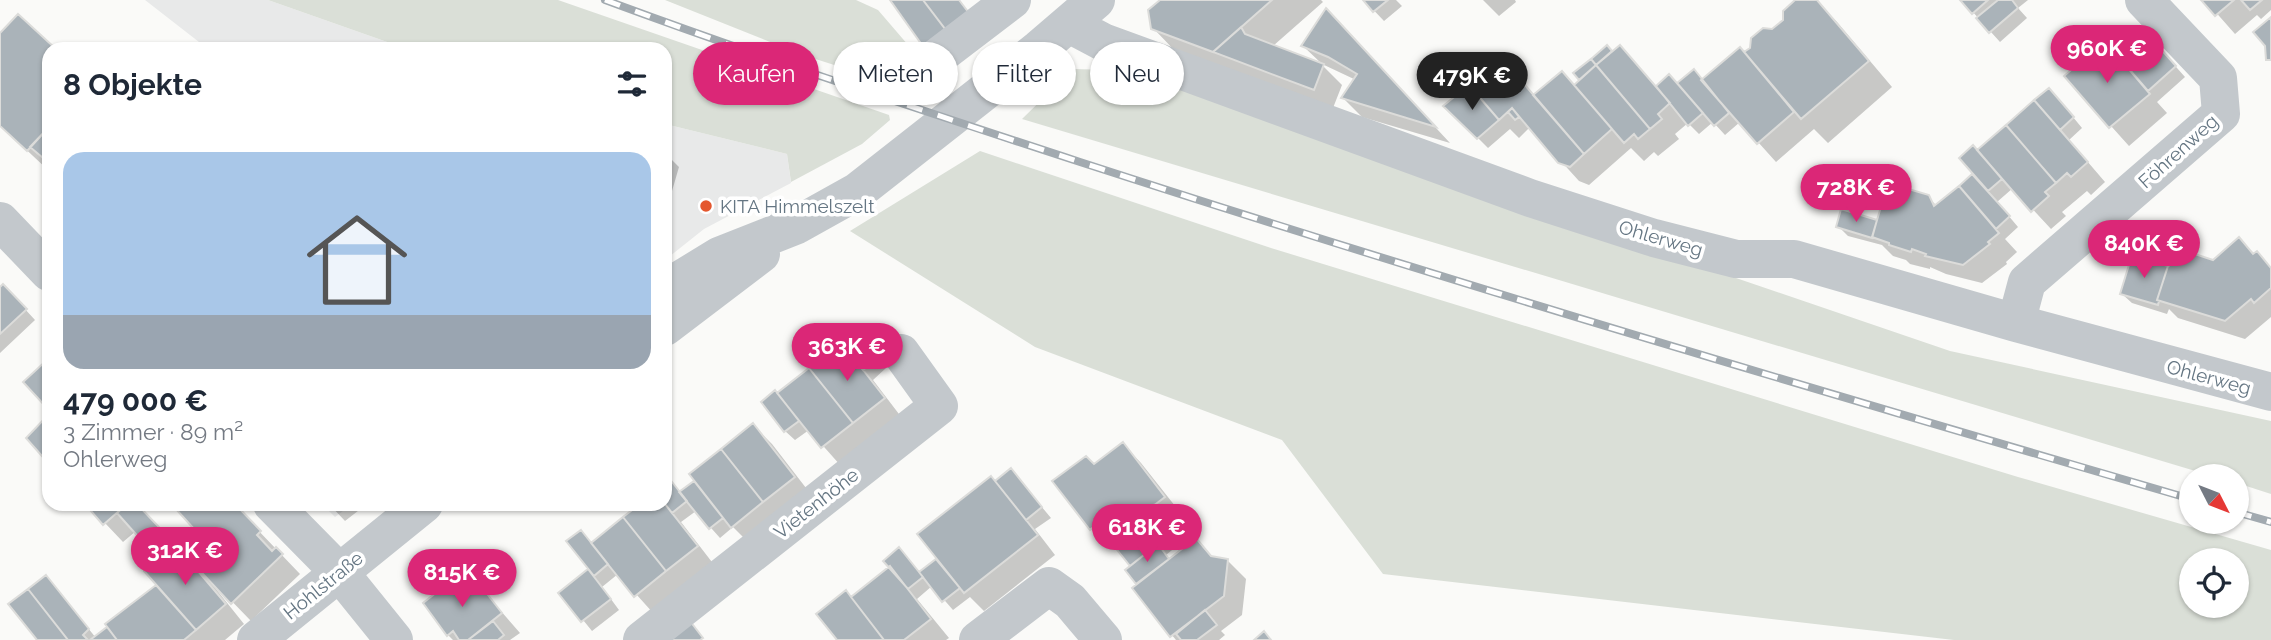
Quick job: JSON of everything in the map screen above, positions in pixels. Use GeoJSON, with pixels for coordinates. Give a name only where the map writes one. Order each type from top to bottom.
{"type":"FeatureCollection","features":[{"type":"Feature","properties":{"kind":"street"},"geometry":{"type":"LineString","coordinates":[[957,42],[1012,0]]}},
{"type":"Feature","properties":{"kind":"street","name":"Föhrenweg"},"geometry":{"type":"LineString","coordinates":[[2015,323],[2027,282],[2221,114],[2218,78],[2144,0]]}},
{"type":"Feature","properties":{"kind":"street"},"geometry":{"type":"LineString","coordinates":[[672,285],[719,256],[797,225],[858,191],[1083,12]]}},
{"type":"Feature","properties":{"kind":"street","name":"Ohlerweg"},"geometry":{"type":"LineString","coordinates":[[1083,12],[1103,42],[1530,198],[1654,238],[1736,259],[1794,259],[2015,323],[2271,392]]}},
{"type":"Feature","properties":{"kind":"street"},"geometry":{"type":"LineString","coordinates":[[1,225],[42,265]]}},
{"type":"Feature","properties":{"kind":"street"},"geometry":{"type":"LineString","coordinates":[[672,322],[797,225]]}},
{"type":"Feature","properties":{"kind":"street","name":"Vietenhöhe"},"geometry":{"type":"LineString","coordinates":[[642,640],[939,406],[901,354]]}},
{"type":"Feature","properties":{"kind":"street"},"geometry":{"type":"LineString","coordinates":[[279,511],[340,573],[394,640]]}},
{"type":"Feature","properties":{"kind":"street","name":"Hohlstraße"},"geometry":{"type":"LineString","coordinates":[[256,640],[415,511]]}},
{"type":"Feature","properties":{"kind":"street"},"geometry":{"type":"LineString","coordinates":[[978,640],[1049,586],[1070,601],[1103,640]]}},
{"type":"Feature","properties":{"kind":"shaded area"},"geometry":{"type":"Polygon","coordinates":[[[145,0],[268,0],[387,42],[199,42],[145,0]]]}},
{"type":"Feature","properties":{"kind":"shaded area"},"geometry":{"type":"Polygon","coordinates":[[[268,0],[558,0],[693,47],[693,105],[819,105],[819,91],[833,96],[833,105],[860,105],[889,115],[890,120],[862,144],[791,182],[787,154],[672,126],[672,42],[387,42],[268,0]]]}},
{"type":"Feature","properties":{"kind":"shaded area"},"geometry":{"type":"Polygon","coordinates":[[[665,0],[856,0],[878,10],[906,42],[833,42],[833,65],[819,60],[819,42],[770,42],[665,0]]]}},
{"type":"Feature","properties":{"kind":"shaded area"},"geometry":{"type":"Polygon","coordinates":[[[1076,69],[1090,69],[1090,105],[1184,105],[1184,85],[1258,115],[1950,351],[2271,421],[2271,494],[2249,487],[2249,464],[2179,466],[1022,119],[1036,105],[1076,105],[1076,69]]]}},
{"type":"Feature","properties":{"kind":"shaded area","name":"KITA Himmelszelt"},"geometry":{"type":"Polygon","coordinates":[[[672,126],[787,154],[791,183],[704,229],[672,254],[672,126]]]}},
{"type":"Feature","properties":{"kind":"shaded area"},"geometry":{"type":"Polygon","coordinates":[[[980,151],[1271,248],[2018,477],[2179,523],[2179,534],[2216,534],[2271,550],[2271,640],[1954,640],[1383,574],[1282,440],[1035,347],[850,231],[980,151]]]}},
{"type":"Feature","properties":{"kind":"shaded area"},"geometry":{"type":"Polygon","coordinates":[[[329,511],[343,511],[335,517],[329,511]]]}},
{"type":"Feature","properties":{"kind":"building"},"geometry":{"type":"Polygon","coordinates":[[[890,0],[923,0],[949,34],[939,42],[920,42],[890,0]]]}},
{"type":"Feature","properties":{"kind":"building"},"geometry":{"type":"Polygon","coordinates":[[[923,0],[959,0],[972,17],[949,34],[923,0]]]}},
{"type":"Feature","properties":{"kind":"building"},"geometry":{"type":"Polygon","coordinates":[[[1160,0],[1272,0],[1213,52],[1151,29],[1148,10],[1160,0]]]}},
{"type":"Feature","properties":{"kind":"building"},"geometry":{"type":"Polygon","coordinates":[[[1363,0],[1388,0],[1373,12],[1363,0]]]}},
{"type":"Feature","properties":{"kind":"building"},"geometry":{"type":"Polygon","coordinates":[[[1795,0],[1817,0],[1869,61],[1801,119],[1744,52],[1750,48],[1751,38],[1763,28],[1772,29],[1783,20],[1783,11],[1795,0]]]}},
{"type":"Feature","properties":{"kind":"building"},"geometry":{"type":"Polygon","coordinates":[[[1960,0],[1988,0],[1972,14],[1960,0]]]}},
{"type":"Feature","properties":{"kind":"building"},"geometry":{"type":"Polygon","coordinates":[[[1998,0],[2012,0],[2018,8],[1989,33],[1976,18],[1998,0]]]}},
{"type":"Feature","properties":{"kind":"building"},"geometry":{"type":"Polygon","coordinates":[[[2201,0],[2234,0],[2215,16],[2201,0]]]}},
{"type":"Feature","properties":{"kind":"building"},"geometry":{"type":"Polygon","coordinates":[[[2241,0],[2262,0],[2250,10],[2241,0]]]}},
{"type":"Feature","properties":{"kind":"building"},"geometry":{"type":"Polygon","coordinates":[[[1326,8],[1436,127],[1341,98],[1357,74],[1328,57],[1301,46],[1326,8]]]}},
{"type":"Feature","properties":{"kind":"building"},"geometry":{"type":"Polygon","coordinates":[[[18,14],[48,42],[42,42],[42,135],[27,151],[0,126],[0,33],[18,14]]]}},
{"type":"Feature","properties":{"kind":"building"},"geometry":{"type":"Polygon","coordinates":[[[2271,17],[2271,60],[2266,60],[2265,46],[2253,32],[2271,17]]]}},
{"type":"Feature","properties":{"kind":"building"},"geometry":{"type":"Polygon","coordinates":[[[1241,27],[1245,34],[1324,64],[1314,90],[1213,52],[1241,27]]]}},
{"type":"Feature","properties":{"kind":"building"},"geometry":{"type":"Polygon","coordinates":[[[2151,38],[2176,66],[2148,91],[2123,62],[2151,38]]]}},
{"type":"Feature","properties":{"kind":"building"},"geometry":{"type":"Polygon","coordinates":[[[2105,41],[2150,94],[2109,128],[2064,76],[2105,41]]]}},
{"type":"Feature","properties":{"kind":"building"},"geometry":{"type":"Polygon","coordinates":[[[1607,45],[1612,51],[1596,65],[1591,59],[1607,45]]]}},
{"type":"Feature","properties":{"kind":"building"},"geometry":{"type":"Polygon","coordinates":[[[1620,45],[1670,103],[1658,114],[1662,119],[1650,129],[1596,65],[1620,45]]]}},
{"type":"Feature","properties":{"kind":"building"},"geometry":{"type":"Polygon","coordinates":[[[1740,47],[1794,112],[1757,144],[1701,80],[1740,47]]]}},
{"type":"Feature","properties":{"kind":"building"},"geometry":{"type":"Polygon","coordinates":[[[1501,57],[1584,154],[1570,167],[1558,163],[1512,108],[1499,120],[1469,85],[1501,57]]]}},
{"type":"Feature","properties":{"kind":"building"},"geometry":{"type":"Polygon","coordinates":[[[1591,59],[1596,65],[1579,80],[1573,73],[1591,59]]]}},
{"type":"Feature","properties":{"kind":"building"},"geometry":{"type":"Polygon","coordinates":[[[1596,65],[1650,129],[1638,139],[1634,134],[1624,143],[1574,85],[1596,65]]]}},
{"type":"Feature","properties":{"kind":"building"},"geometry":{"type":"Polygon","coordinates":[[[1694,69],[1729,113],[1714,126],[1677,83],[1694,69]]]}},
{"type":"Feature","properties":{"kind":"building"},"geometry":{"type":"Polygon","coordinates":[[[1562,71],[1612,129],[1584,154],[1533,95],[1562,71]]]}},
{"type":"Feature","properties":{"kind":"building"},"geometry":{"type":"Polygon","coordinates":[[[1669,74],[1703,113],[1688,126],[1656,86],[1669,74]]]}},
{"type":"Feature","properties":{"kind":"building"},"geometry":{"type":"Polygon","coordinates":[[[1469,85],[1499,120],[1477,139],[1443,106],[1469,85]]]}},
{"type":"Feature","properties":{"kind":"building"},"geometry":{"type":"Polygon","coordinates":[[[2049,88],[2074,117],[2060,130],[2034,100],[2049,88]]]}},
{"type":"Feature","properties":{"kind":"building"},"geometry":{"type":"Polygon","coordinates":[[[2034,100],[2088,162],[2071,177],[2067,173],[2056,183],[2006,125],[2034,100]]]}},
{"type":"Feature","properties":{"kind":"building"},"geometry":{"type":"Polygon","coordinates":[[[1512,108],[1519,117],[1515,120],[1508,112],[1512,108]]]}},
{"type":"Feature","properties":{"kind":"building"},"geometry":{"type":"Polygon","coordinates":[[[2006,125],[2056,183],[2045,192],[2049,196],[2031,212],[1977,150],[2006,125]]]}},
{"type":"Feature","properties":{"kind":"building"},"geometry":{"type":"Polygon","coordinates":[[[42,134],[42,157],[30,147],[42,134]]]}},
{"type":"Feature","properties":{"kind":"building"},"geometry":{"type":"Polygon","coordinates":[[[1973,145],[2002,179],[1988,191],[1959,158],[1973,145]]]}},
{"type":"Feature","properties":{"kind":"building"},"geometry":{"type":"Polygon","coordinates":[[[1972,174],[2010,216],[1996,229],[1959,186],[1972,174]]]}},
{"type":"Feature","properties":{"kind":"building"},"geometry":{"type":"Polygon","coordinates":[[[1888,183],[1929,195],[1934,206],[1959,186],[1999,233],[1988,242],[1990,244],[1963,265],[1925,256],[1926,254],[1912,249],[1911,252],[1889,245],[1872,237],[1888,183]]]}},
{"type":"Feature","properties":{"kind":"building"},"geometry":{"type":"Polygon","coordinates":[[[1841,209],[1877,220],[1872,238],[1836,227],[1841,209]]]}},
{"type":"Feature","properties":{"kind":"building"},"geometry":{"type":"Polygon","coordinates":[[[2239,237],[2253,254],[2257,251],[2271,268],[2271,288],[2254,303],[2251,299],[2225,321],[2157,300],[2168,266],[2192,253],[2213,260],[2239,237]]]}},
{"type":"Feature","properties":{"kind":"building"},"geometry":{"type":"Polygon","coordinates":[[[2132,255],[2168,266],[2157,300],[2158,305],[2120,294],[2132,255]]]}},
{"type":"Feature","properties":{"kind":"building"},"geometry":{"type":"Polygon","coordinates":[[[3,284],[27,309],[0,334],[0,287],[3,284]]]}},
{"type":"Feature","properties":{"kind":"building"},"geometry":{"type":"Polygon","coordinates":[[[854,328],[878,358],[863,370],[839,340],[854,328]]]}},
{"type":"Feature","properties":{"kind":"building"},"geometry":{"type":"Polygon","coordinates":[[[842,343],[885,398],[853,423],[809,368],[842,343]]]}},
{"type":"Feature","properties":{"kind":"building"},"geometry":{"type":"Polygon","coordinates":[[[42,364],[42,403],[23,382],[42,364]]]}},
{"type":"Feature","properties":{"kind":"building"},"geometry":{"type":"Polygon","coordinates":[[[809,368],[853,423],[821,448],[777,393],[809,368]]]}},
{"type":"Feature","properties":{"kind":"building"},"geometry":{"type":"Polygon","coordinates":[[[775,390],[799,421],[784,432],[761,402],[775,390]]]}},
{"type":"Feature","properties":{"kind":"building"},"geometry":{"type":"Polygon","coordinates":[[[42,421],[42,456],[26,438],[42,421]]]}},
{"type":"Feature","properties":{"kind":"building"},"geometry":{"type":"Polygon","coordinates":[[[753,423],[795,477],[763,502],[721,449],[753,423]]]}},
{"type":"Feature","properties":{"kind":"building"},"geometry":{"type":"Polygon","coordinates":[[[1123,442],[1165,497],[1135,520],[1126,509],[1115,518],[1124,529],[1110,541],[1097,524],[1090,530],[1052,481],[1086,456],[1094,464],[1123,442]]]}},
{"type":"Feature","properties":{"kind":"building"},"geometry":{"type":"Polygon","coordinates":[[[721,449],[763,502],[731,528],[689,474],[721,449]]]}},
{"type":"Feature","properties":{"kind":"building"},"geometry":{"type":"Polygon","coordinates":[[[1011,468],[1042,507],[1026,520],[995,481],[1011,468]]]}},
{"type":"Feature","properties":{"kind":"building"},"geometry":{"type":"Polygon","coordinates":[[[991,476],[1038,535],[964,593],[917,534],[991,476]]]}},
{"type":"Feature","properties":{"kind":"building"},"geometry":{"type":"Polygon","coordinates":[[[694,481],[723,518],[709,529],[679,492],[694,481]]]}},
{"type":"Feature","properties":{"kind":"building"},"geometry":{"type":"Polygon","coordinates":[[[672,482],[687,501],[672,513],[670,511],[672,482]]]}},
{"type":"Feature","properties":{"kind":"building"},"geometry":{"type":"Polygon","coordinates":[[[1154,505],[1174,531],[1130,566],[1110,541],[1154,505]]]}},
{"type":"Feature","properties":{"kind":"building"},"geometry":{"type":"Polygon","coordinates":[[[91,511],[119,511],[103,525],[91,511]]]}},
{"type":"Feature","properties":{"kind":"building"},"geometry":{"type":"Polygon","coordinates":[[[144,511],[175,544],[158,559],[117,513],[144,511]]]}},
{"type":"Feature","properties":{"kind":"building"},"geometry":{"type":"Polygon","coordinates":[[[178,511],[242,511],[261,531],[257,535],[272,551],[276,547],[283,554],[231,604],[175,544],[194,529],[178,511]]]}},
{"type":"Feature","properties":{"kind":"building"},"geometry":{"type":"Polygon","coordinates":[[[631,511],[670,511],[698,546],[666,571],[623,517],[631,511]]]}},
{"type":"Feature","properties":{"kind":"building"},"geometry":{"type":"Polygon","coordinates":[[[623,517],[666,571],[634,597],[591,543],[623,517]]]}},
{"type":"Feature","properties":{"kind":"building"},"geometry":{"type":"Polygon","coordinates":[[[581,530],[608,564],[594,576],[566,541],[581,530]]]}},
{"type":"Feature","properties":{"kind":"building"},"geometry":{"type":"Polygon","coordinates":[[[1196,538],[1211,556],[1228,559],[1224,596],[1170,637],[1132,588],[1196,538]]]}},
{"type":"Feature","properties":{"kind":"building"},"geometry":{"type":"Polygon","coordinates":[[[175,544],[226,604],[196,630],[144,571],[175,544]]]}},
{"type":"Feature","properties":{"kind":"building"},"geometry":{"type":"Polygon","coordinates":[[[1158,544],[1169,559],[1136,584],[1125,570],[1158,544]]]}},
{"type":"Feature","properties":{"kind":"building"},"geometry":{"type":"Polygon","coordinates":[[[899,547],[923,577],[908,589],[883,561],[899,547]]]}},
{"type":"Feature","properties":{"kind":"building"},"geometry":{"type":"Polygon","coordinates":[[[936,559],[960,588],[942,602],[919,572],[936,559]]]}},
{"type":"Feature","properties":{"kind":"building"},"geometry":{"type":"Polygon","coordinates":[[[890,566],[931,619],[904,640],[884,640],[851,597],[890,566]]]}},
{"type":"Feature","properties":{"kind":"building"},"geometry":{"type":"Polygon","coordinates":[[[588,569],[611,599],[581,622],[558,593],[588,569]]]}},
{"type":"Feature","properties":{"kind":"building"},"geometry":{"type":"Polygon","coordinates":[[[460,574],[474,591],[481,586],[502,613],[468,640],[459,640],[453,631],[447,636],[423,603],[460,574]]]}},
{"type":"Feature","properties":{"kind":"building"},"geometry":{"type":"Polygon","coordinates":[[[46,575],[89,629],[83,635],[88,640],[68,640],[28,589],[46,575]]]}},
{"type":"Feature","properties":{"kind":"building"},"geometry":{"type":"Polygon","coordinates":[[[156,585],[196,630],[184,640],[117,640],[105,624],[156,585]]]}},
{"type":"Feature","properties":{"kind":"building"},"geometry":{"type":"Polygon","coordinates":[[[28,589],[68,640],[37,640],[8,604],[28,589]]]}},
{"type":"Feature","properties":{"kind":"building"},"geometry":{"type":"Polygon","coordinates":[[[846,590],[884,640],[837,640],[816,614],[846,590]]]}},
{"type":"Feature","properties":{"kind":"building"},"geometry":{"type":"Polygon","coordinates":[[[1205,610],[1217,625],[1197,640],[1181,640],[1176,634],[1205,610]]]}},
{"type":"Feature","properties":{"kind":"building"},"geometry":{"type":"Polygon","coordinates":[[[493,621],[504,635],[498,640],[468,640],[493,621]]]}},
{"type":"Feature","properties":{"kind":"building"},"geometry":{"type":"Polygon","coordinates":[[[690,621],[703,638],[666,640],[690,621]]]}},
{"type":"Feature","properties":{"kind":"building"},"geometry":{"type":"Polygon","coordinates":[[[107,627],[117,640],[90,640],[107,627]]]}},
{"type":"Feature","properties":{"kind":"building"},"geometry":{"type":"Polygon","coordinates":[[[1264,631],[1271,640],[1254,640],[1264,631]]]}},
{"type":"Feature","properties":{"kind":"railway"},"geometry":{"type":"LineString","coordinates":[[605,0],[842,83],[1357,250],[1634,335],[2179,496]]}},
{"type":"Feature","properties":{"kind":"railway"},"geometry":{"type":"LineString","coordinates":[[2249,516],[2271,522]]}},
{"type":"Feature","properties":{"kind":"place","name":"KITA Himmelszelt"},"geometry":{"type":"Point","coordinates":[706,206]}}]}
